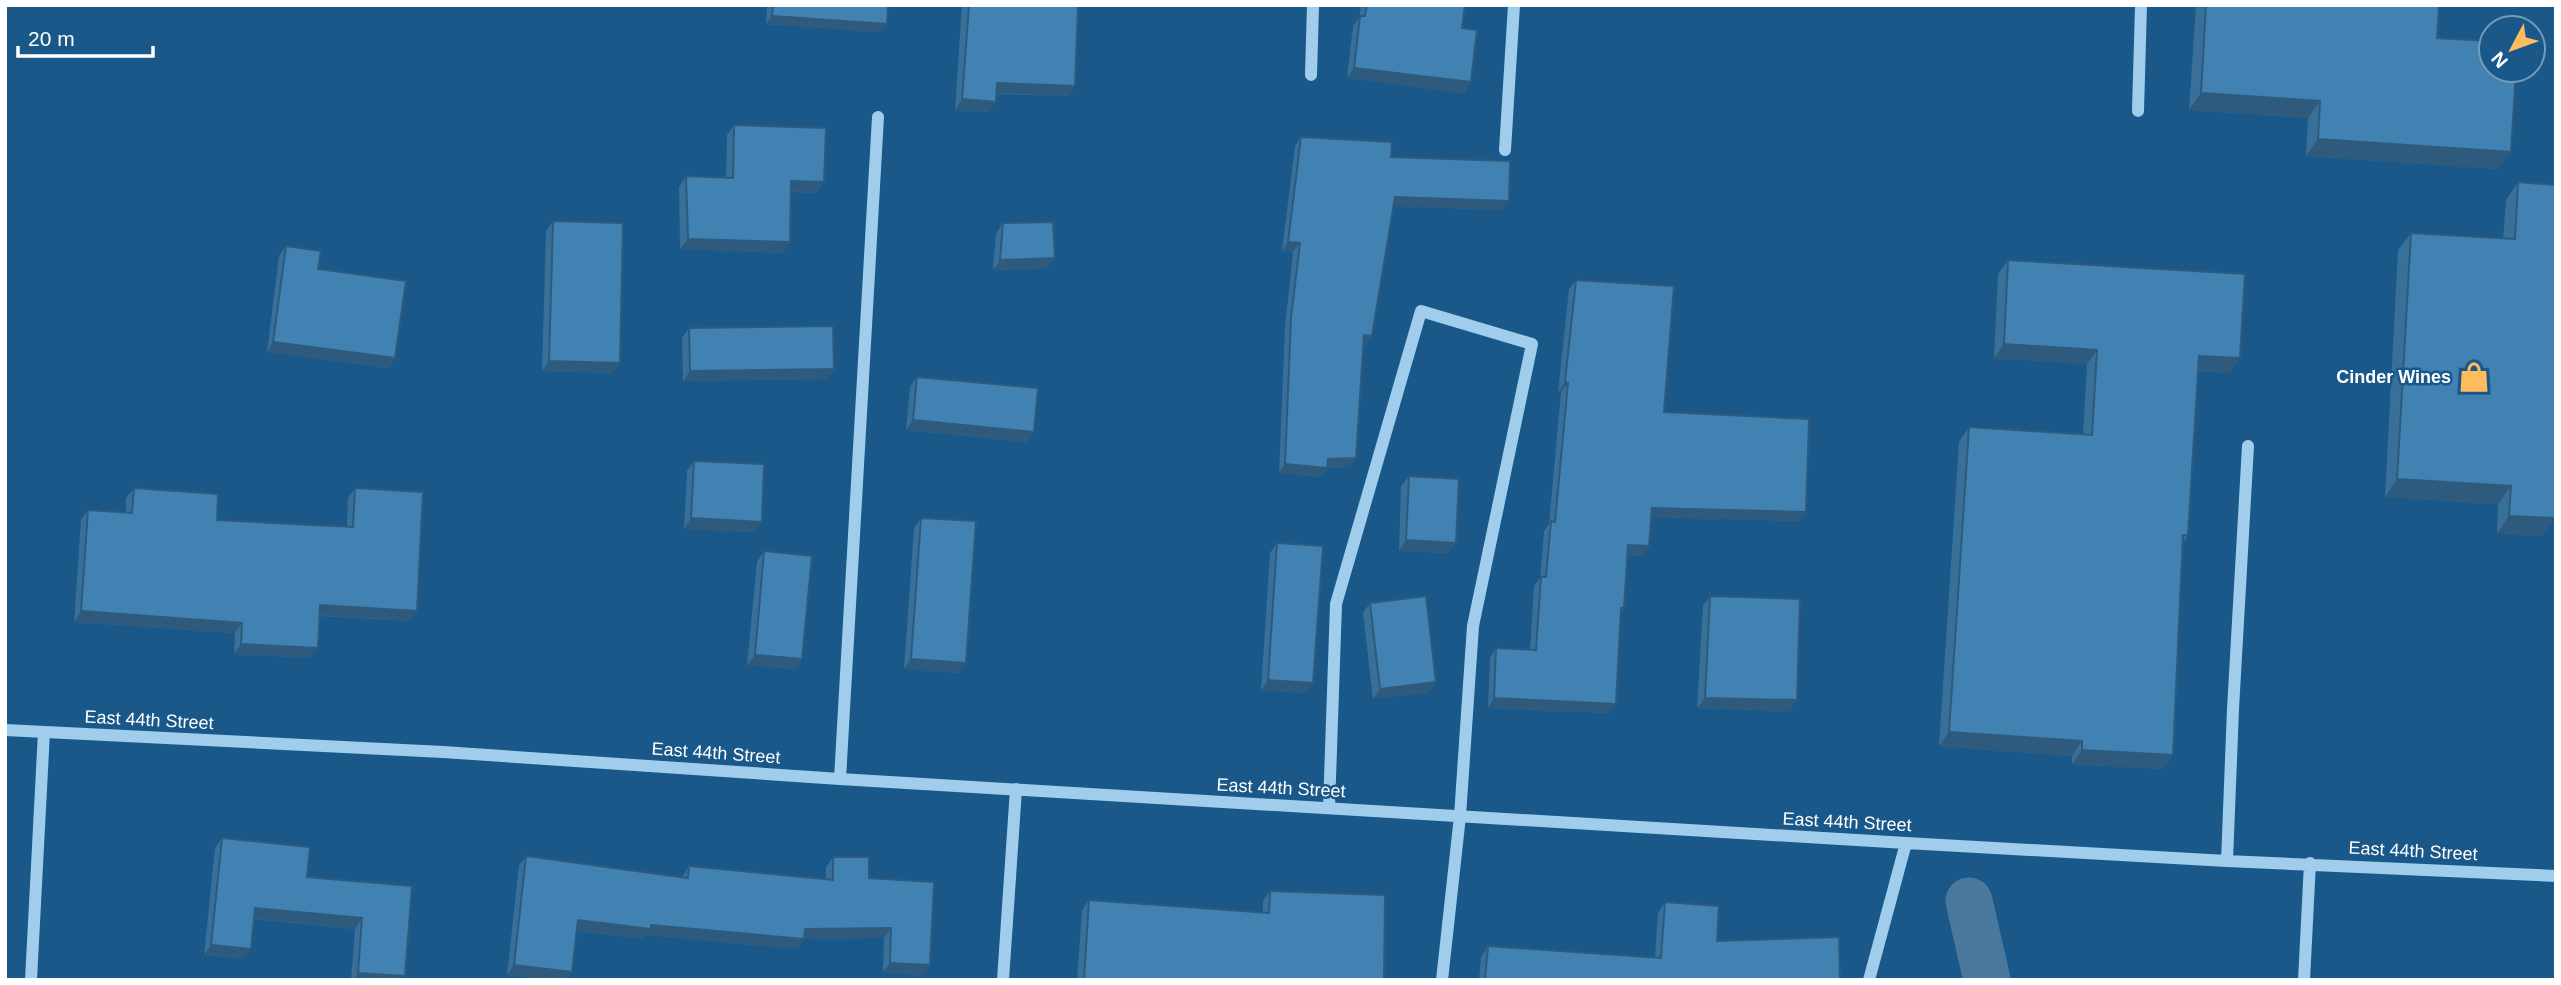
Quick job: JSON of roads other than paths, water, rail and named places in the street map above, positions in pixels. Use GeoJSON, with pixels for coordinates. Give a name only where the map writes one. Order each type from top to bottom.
{"type":"FeatureCollection","features":[{"type":"Feature","properties":{"kind":"street"},"geometry":{"type":"LineString","coordinates":[[1311,75],[1314,5]]}},
{"type":"Feature","properties":{"kind":"street"},"geometry":{"type":"LineString","coordinates":[[1505,149],[1514,5]]}},
{"type":"Feature","properties":{"kind":"street"},"geometry":{"type":"LineString","coordinates":[[2138,111],[2141,5]]}},
{"type":"Feature","properties":{"kind":"street"},"geometry":{"type":"LineString","coordinates":[[840,779],[878,117]]}},
{"type":"Feature","properties":{"kind":"street"},"geometry":{"type":"LineString","coordinates":[[1329,808],[1336,604],[1421,311],[1532,344],[1473,626],[1460,816],[1442,980]]}},
{"type":"Feature","properties":{"kind":"street"},"geometry":{"type":"LineString","coordinates":[[2227,861],[2248,446]]}},
{"type":"Feature","properties":{"kind":"street","name":"East 44th Street"},"geometry":{"type":"LineString","coordinates":[[5,730],[443,752],[840,779],[1906,843],[2556,876]]}},
{"type":"Feature","properties":{"kind":"street"},"geometry":{"type":"LineString","coordinates":[[31,980],[44,732]]}},
{"type":"Feature","properties":{"kind":"street"},"geometry":{"type":"LineString","coordinates":[[1003,980],[1016,789]]}},
{"type":"Feature","properties":{"kind":"street"},"geometry":{"type":"LineString","coordinates":[[1869,980],[1906,843]]}},
{"type":"Feature","properties":{"kind":"street"},"geometry":{"type":"LineString","coordinates":[[2304,980],[2310,863]]}},
{"type":"Feature","properties":{"kind":"waterway"},"geometry":{"type":"LineString","coordinates":[[1969,901],[1987,980]]}},
{"type":"Feature","properties":{"kind":"place","name":"Cinder Wines"},"geometry":{"type":"Point","coordinates":[2474,377]}}]}
